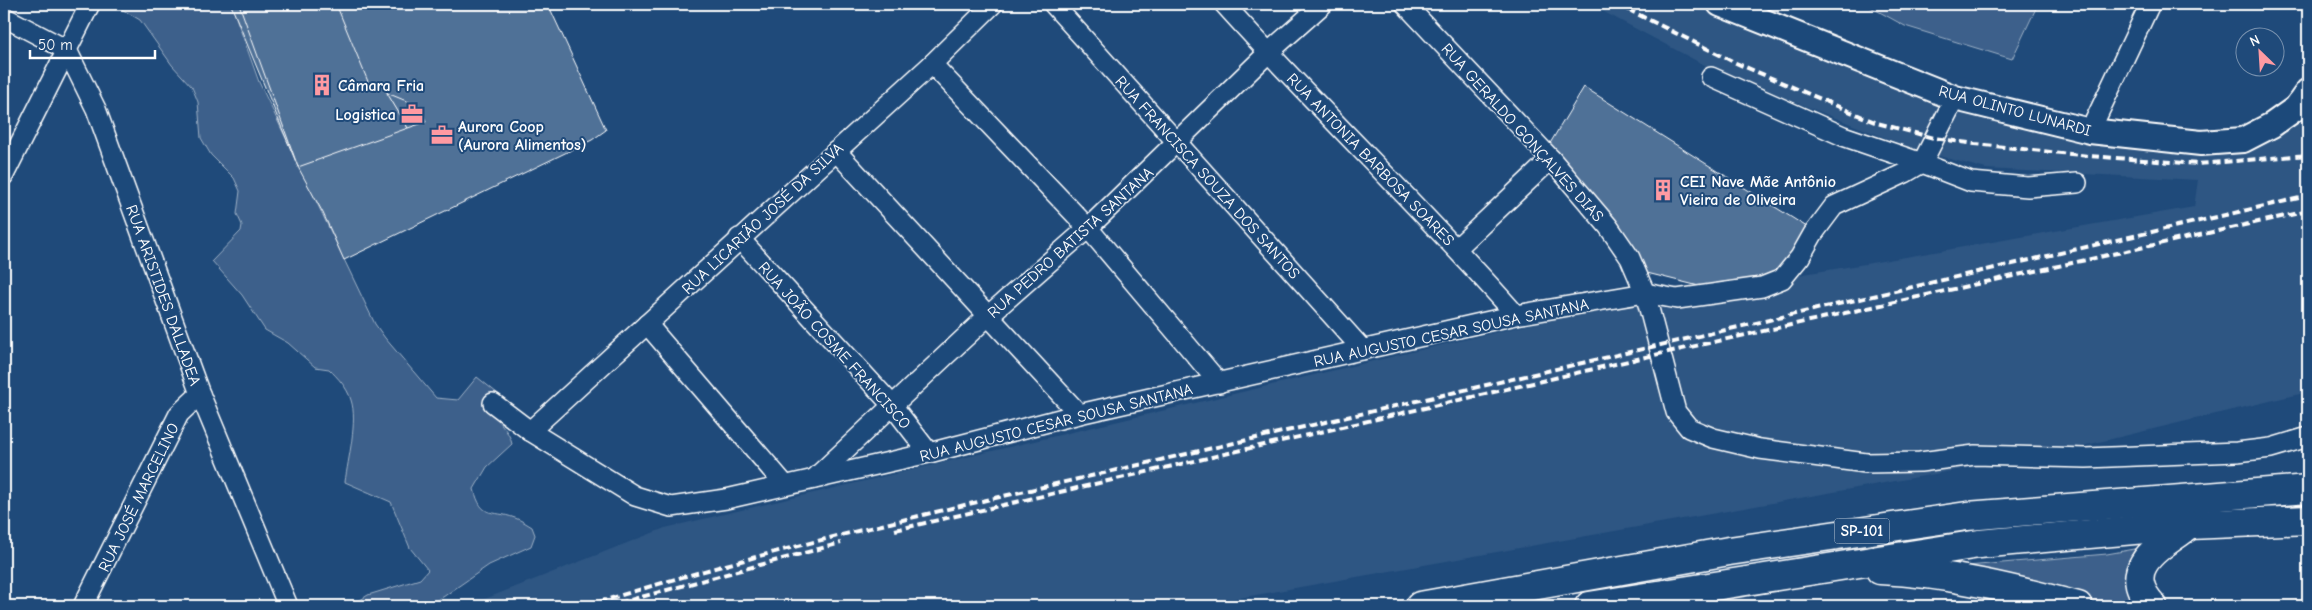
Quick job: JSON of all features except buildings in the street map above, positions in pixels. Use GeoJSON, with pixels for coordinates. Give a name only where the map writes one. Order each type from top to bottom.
{"type":"FeatureCollection","features":[{"type":"Feature","properties":{"kind":"highway","name":"SP-101"},"geometry":{"type":"LineString","coordinates":[[1420,606],[1729,551],[1967,516],[2112,503],[2308,489]]}},
{"type":"Feature","properties":{"kind":"highway","name":"SP-101"},"geometry":{"type":"LineString","coordinates":[[1589,606],[1979,544],[2190,525],[2308,520]]}},
{"type":"Feature","properties":{"kind":"highway"},"geometry":{"type":"LineString","coordinates":[[2154,606],[2140,587],[2142,569],[2148,556],[2190,525]]}},
{"type":"Feature","properties":{"kind":"highway"},"geometry":{"type":"LineString","coordinates":[[1824,568],[1942,575],[2011,589],[2078,606]]}},
{"type":"Feature","properties":{"kind":"street"},"geometry":{"type":"LineString","coordinates":[[4,174],[90,4]]}},
{"type":"Feature","properties":{"kind":"street","name":"RUA LICARIÃO JOSÉ DA SILVA"},"geometry":{"type":"LineString","coordinates":[[530,431],[739,238],[932,64],[993,4]]}},
{"type":"Feature","properties":{"kind":"street","name":"RUA FRANCISCA SOUZA DOS SANTOS"},"geometry":{"type":"LineString","coordinates":[[1053,4],[1363,350]]}},
{"type":"Feature","properties":{"kind":"street","name":"RUA ANTONIA BARBOSA SOARES"},"geometry":{"type":"LineString","coordinates":[[1224,4],[1268,53],[1457,248],[1516,315]]}},
{"type":"Feature","properties":{"kind":"street","name":"RUA PEDRO BATISTA SANTANA"},"geometry":{"type":"LineString","coordinates":[[814,479],[989,316],[1088,228],[1268,53],[1323,4]]}},
{"type":"Feature","properties":{"kind":"street","name":"RUA GERALDO GONÇALVES DIAS"},"geometry":{"type":"LineString","coordinates":[[1405,4],[1551,159],[1608,226],[1630,258],[1645,293],[1676,412],[1689,428],[1713,438],[1760,448],[1866,463],[1920,462],[1975,455],[2086,458],[2237,452],[2271,448],[2308,437]]}},
{"type":"Feature","properties":{"kind":"street","name":"RUA OLINTO LUNARDI"},"geometry":{"type":"LineString","coordinates":[[1720,4],[1955,98],[2090,131],[2201,143],[2243,140],[2272,125],[2296,108],[2308,91]]}},
{"type":"Feature","properties":{"kind":"street"},"geometry":{"type":"LineString","coordinates":[[2090,131],[2150,4]]}},
{"type":"Feature","properties":{"kind":"street"},"geometry":{"type":"LineString","coordinates":[[4,17],[68,50]]}},
{"type":"Feature","properties":{"kind":"street","name":"RUA ARISTIDES DALLADEA"},"geometry":{"type":"LineString","coordinates":[[68,50],[96,110],[200,394],[288,606]]}},
{"type":"Feature","properties":{"kind":"street"},"geometry":{"type":"LineString","coordinates":[[932,64],[1088,228],[1220,383]]}},
{"type":"Feature","properties":{"kind":"street"},"geometry":{"type":"LineString","coordinates":[[1711,77],[1842,136],[1922,162],[1972,182],[2028,187],[2077,183]]}},
{"type":"Feature","properties":{"kind":"street"},"geometry":{"type":"LineString","coordinates":[[1645,293],[1677,299],[1762,287],[1782,279],[1800,257],[1812,234],[1834,206],[1905,173],[1922,162],[1955,98]]}},
{"type":"Feature","properties":{"kind":"street"},"geometry":{"type":"LineString","coordinates":[[836,151],[1078,414]]}},
{"type":"Feature","properties":{"kind":"street"},"geometry":{"type":"LineString","coordinates":[[1457,248],[1551,159]]}},
{"type":"Feature","properties":{"kind":"street","name":"RUA JOÃO COSME FRANCISCO"},"geometry":{"type":"LineString","coordinates":[[739,238],[892,406],[929,453]]}},
{"type":"Feature","properties":{"kind":"street","name":"RUA AUGUSTO CESAR SOUSA SANTANA"},"geometry":{"type":"LineString","coordinates":[[493,403],[530,431],[635,496],[671,507],[726,500],[929,453],[1078,414],[1516,315],[1645,293]]}},
{"type":"Feature","properties":{"kind":"street"},"geometry":{"type":"LineString","coordinates":[[647,324],[785,485]]}},
{"type":"Feature","properties":{"kind":"street","name":"RUA JOSÉ MARCELINO"},"geometry":{"type":"LineString","coordinates":[[83,606],[179,414],[200,394]]}},
{"type":"Feature","properties":{"kind":"shaded area"},"geometry":{"type":"Polygon","coordinates":[[[113,4],[233,4],[234,12],[259,82],[375,324],[436,398],[458,400],[477,377],[522,413],[499,404],[492,407],[512,444],[487,467],[474,489],[480,505],[484,509],[515,518],[532,527],[535,535],[531,546],[489,565],[443,597],[425,606],[351,606],[368,595],[420,579],[428,570],[410,548],[391,502],[345,482],[352,440],[353,409],[345,387],[329,369],[315,367],[288,343],[265,330],[242,295],[212,261],[241,231],[242,225],[237,214],[240,191],[234,178],[211,155],[201,138],[198,102],[192,87],[172,65],[140,20],[113,4]]]}},
{"type":"Feature","properties":{"kind":"shaded area"},"geometry":{"type":"Polygon","coordinates":[[[1589,4],[1720,4],[1955,98],[2090,131],[2243,140],[2308,91],[2308,392],[2053,453],[1194,606],[467,606],[665,528],[1607,306],[2194,207],[2198,180],[1986,169],[1911,148],[1712,69],[1589,4]]]}},
{"type":"Feature","properties":{"kind":"shaded area"},"geometry":{"type":"Polygon","coordinates":[[[1865,4],[2038,4],[2012,59],[1905,26],[1865,4]]]}},
{"type":"Feature","properties":{"kind":"shaded area"},"geometry":{"type":"Polygon","coordinates":[[[2157,545],[2137,606],[2096,606],[2017,588],[1969,573],[1967,566],[2107,554],[2157,545]]]}},
{"type":"Feature","properties":{"kind":"railway"},"geometry":{"type":"LineString","coordinates":[[1617,4],[1736,63],[1877,123],[1934,138],[2089,156],[2198,164],[2308,155]]}},
{"type":"Feature","properties":{"kind":"railway"},"geometry":{"type":"LineString","coordinates":[[587,606],[724,565],[956,507],[2308,196]]}},
{"type":"Feature","properties":{"kind":"railway"},"geometry":{"type":"LineString","coordinates":[[895,530],[1650,356],[2308,211]]}},
{"type":"Feature","properties":{"kind":"railway"},"geometry":{"type":"LineString","coordinates":[[619,603],[841,543]]}},
{"type":"Feature","properties":{"kind":"place","name":"Câmara Fria"},"geometry":{"type":"Point","coordinates":[322,85]}},
{"type":"Feature","properties":{"kind":"place","name":"Logistica"},"geometry":{"type":"Point","coordinates":[412,114]}},
{"type":"Feature","properties":{"kind":"place","name":"Aurora Coop (Aurora Alimentos)"},"geometry":{"type":"Point","coordinates":[442,135]}},
{"type":"Feature","properties":{"kind":"place","name":"CEI Nave Mãe Antônio Vieira de Oliveira"},"geometry":{"type":"Point","coordinates":[1663,190]}}]}
